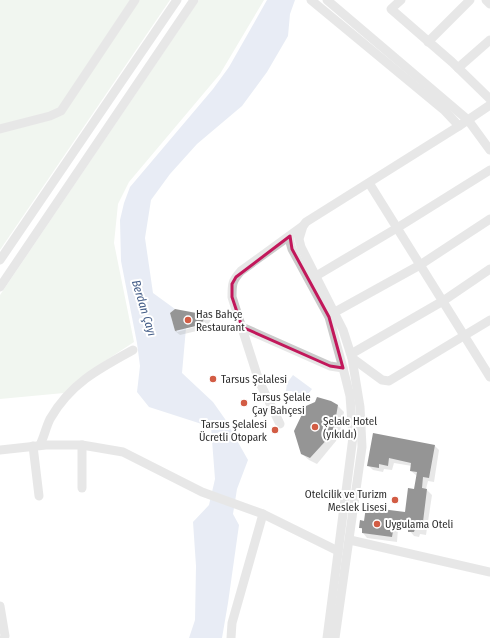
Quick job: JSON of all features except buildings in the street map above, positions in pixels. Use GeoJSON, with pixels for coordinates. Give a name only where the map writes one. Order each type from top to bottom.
{"type":"FeatureCollection","features":[{"type":"Feature","properties":{"kind":"street"},"geometry":{"type":"LineString","coordinates":[[0,129],[50,116],[61,111],[135,0]]}},
{"type":"Feature","properties":{"kind":"street"},"geometry":{"type":"LineString","coordinates":[[0,260],[177,0]]}},
{"type":"Feature","properties":{"kind":"street"},"geometry":{"type":"LineString","coordinates":[[0,287],[194,0]]}},
{"type":"Feature","properties":{"kind":"street"},"geometry":{"type":"LineString","coordinates":[[311,0],[444,110],[459,126]]}},
{"type":"Feature","properties":{"kind":"street"},"geometry":{"type":"LineString","coordinates":[[327,0],[468,120],[490,150]]}},
{"type":"Feature","properties":{"kind":"street"},"geometry":{"type":"LineString","coordinates":[[401,0],[391,9],[458,68],[490,99]]}},
{"type":"Feature","properties":{"kind":"street"},"geometry":{"type":"LineString","coordinates":[[428,42],[470,0]]}},
{"type":"Feature","properties":{"kind":"street"},"geometry":{"type":"LineString","coordinates":[[486,0],[490,4]]}},
{"type":"Feature","properties":{"kind":"street"},"geometry":{"type":"LineString","coordinates":[[458,68],[490,40]]}},
{"type":"Feature","properties":{"kind":"street"},"geometry":{"type":"LineString","coordinates":[[280,424],[259,381],[232,297],[232,284],[241,272],[303,226],[306,222],[490,105]]}},
{"type":"Feature","properties":{"kind":"street"},"geometry":{"type":"LineString","coordinates":[[316,276],[490,170]]}},
{"type":"Feature","properties":{"kind":"street"},"geometry":{"type":"LineString","coordinates":[[369,183],[489,372]]}},
{"type":"Feature","properties":{"kind":"street"},"geometry":{"type":"LineString","coordinates":[[335,312],[420,265],[490,219]]}},
{"type":"Feature","properties":{"kind":"street"},"geometry":{"type":"LineString","coordinates":[[303,226],[299,239],[301,248],[343,330],[352,356],[360,407],[362,447],[335,638]]}},
{"type":"Feature","properties":{"kind":"street"},"geometry":{"type":"LineString","coordinates":[[290,236],[292,249],[329,318],[344,368],[350,396],[353,437],[327,638]]}},
{"type":"Feature","properties":{"kind":"street"},"geometry":{"type":"LineString","coordinates":[[352,356],[443,301],[490,269]]}},
{"type":"Feature","properties":{"kind":"street"},"geometry":{"type":"LineString","coordinates":[[352,356],[386,382],[490,320]]}},
{"type":"Feature","properties":{"kind":"street"},"geometry":{"type":"LineString","coordinates":[[242,327],[330,366],[344,368]]}},
{"type":"Feature","properties":{"kind":"street"},"geometry":{"type":"LineString","coordinates":[[38,496],[37,446],[50,420],[63,401],[82,380],[132,350]]}},
{"type":"Feature","properties":{"kind":"street"},"geometry":{"type":"LineString","coordinates":[[0,450],[37,446],[82,445],[122,452],[202,492],[263,514],[338,551]]}},
{"type":"Feature","properties":{"kind":"street"},"geometry":{"type":"LineString","coordinates":[[82,445],[82,488]]}},
{"type":"Feature","properties":{"kind":"street"},"geometry":{"type":"LineString","coordinates":[[231,638],[232,623],[263,514]]}},
{"type":"Feature","properties":{"kind":"street"},"geometry":{"type":"LineString","coordinates":[[350,540],[490,572]]}},
{"type":"Feature","properties":{"kind":"street"},"geometry":{"type":"LineString","coordinates":[[0,606],[5,636],[4,638]]}},
{"type":"Feature","properties":{"kind":"highlighted area"},"geometry":{"type":"Polygon","coordinates":[[[290,236],[292,249],[329,317],[343,368],[330,366],[242,327],[232,297],[232,284],[236,277],[290,236]]]}},
{"type":"Feature","properties":{"kind":"shaded area"},"geometry":{"type":"Polygon","coordinates":[[[0,0],[170,0],[0,250],[0,0]]]}},
{"type":"Feature","properties":{"kind":"shaded area"},"geometry":{"type":"Polygon","coordinates":[[[199,0],[264,0],[220,74],[129,182],[118,204],[114,243],[134,342],[102,363],[64,393],[0,399],[0,295],[199,0]]]}},
{"type":"Feature","properties":{"kind":"water","name":"Berdan Çayı"},"geometry":{"type":"Polygon","coordinates":[[[267,0],[295,0],[290,14],[288,36],[267,72],[242,106],[197,144],[170,174],[151,200],[145,238],[153,293],[175,309],[170,313],[175,331],[186,328],[182,373],[213,402],[225,419],[248,460],[237,489],[233,514],[239,525],[222,638],[189,638],[195,620],[196,566],[193,522],[209,505],[215,479],[211,427],[149,407],[137,392],[140,366],[121,261],[120,220],[130,187],[213,89],[229,67],[267,0]]]}},
{"type":"Feature","properties":{"kind":"water"},"geometry":{"type":"Polygon","coordinates":[[[293,375],[312,389],[303,401],[292,391],[286,391],[287,383],[293,375]]]}},
{"type":"Feature","properties":{"kind":"place","name":"Has Bahçe Restaurant"},"geometry":{"type":"Point","coordinates":[188,320]}},
{"type":"Feature","properties":{"kind":"place","name":"Tarsus Şelalesi"},"geometry":{"type":"Point","coordinates":[213,379]}},
{"type":"Feature","properties":{"kind":"place","name":"Tarsus Şelale Çay Bahçesi"},"geometry":{"type":"Point","coordinates":[244,403]}},
{"type":"Feature","properties":{"kind":"place","name":"Şelale Hotel (yıkıldı)"},"geometry":{"type":"Point","coordinates":[315,427]}},
{"type":"Feature","properties":{"kind":"place","name":"Tarsus Şelalesi Ücretli Otopark"},"geometry":{"type":"Point","coordinates":[275,430]}},
{"type":"Feature","properties":{"kind":"place","name":"Otelcilik ve Turizm Meslek Lisesi"},"geometry":{"type":"Point","coordinates":[395,500]}},
{"type":"Feature","properties":{"kind":"place","name":"Uygulama Oteli"},"geometry":{"type":"Point","coordinates":[377,524]}}]}
